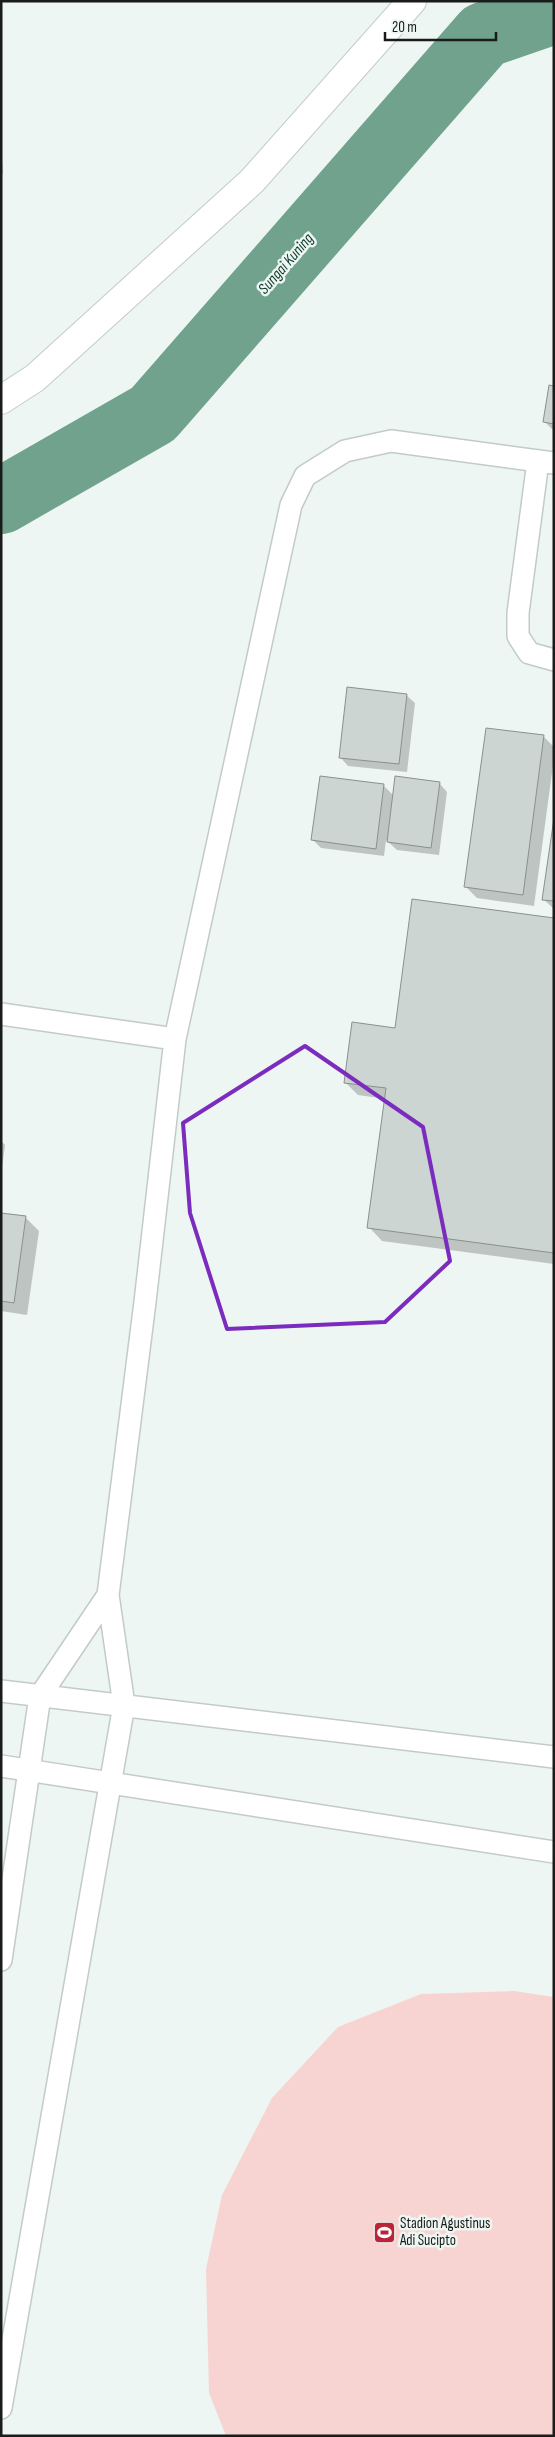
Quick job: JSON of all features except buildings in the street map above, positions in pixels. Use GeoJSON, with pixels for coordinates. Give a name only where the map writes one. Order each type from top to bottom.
{"type":"FeatureCollection","features":[{"type":"Feature","properties":{"kind":"street"},"geometry":{"type":"LineString","coordinates":[[1,400],[35,378],[252,180],[412,1]]}},
{"type":"Feature","properties":{"kind":"lane"},"geometry":{"type":"LineString","coordinates":[[1,2408],[112,1785],[124,1705],[108,1595],[146,1302],[175,1039],[291,505],[305,476],[345,451],[392,441],[546,462],[518,613],[518,636],[529,653],[554,660]]}},
{"type":"Feature","properties":{"kind":"lane"},"geometry":{"type":"LineString","coordinates":[[1,1014],[175,1039]]}},
{"type":"Feature","properties":{"kind":"lane"},"geometry":{"type":"LineString","coordinates":[[1,1960],[40,1696],[108,1595]]}},
{"type":"Feature","properties":{"kind":"lane"},"geometry":{"type":"LineString","coordinates":[[1,1690],[554,1757]]}},
{"type":"Feature","properties":{"kind":"lane"},"geometry":{"type":"LineString","coordinates":[[1,1766],[112,1785],[554,1852]]}},
{"type":"Feature","properties":{"kind":"highlighted area"},"geometry":{"type":"Polygon","coordinates":[[[305,1046],[423,1127],[450,1261],[385,1322],[227,1329],[190,1213],[183,1123],[305,1046]]]}},
{"type":"Feature","properties":{"kind":"shaded area","name":"Stadion Agustinus Adi Sucipto"},"geometry":{"type":"Polygon","coordinates":[[[514,1991],[554,1997],[554,2436],[226,2436],[209,2393],[206,2269],[222,2195],[272,2098],[338,2027],[421,1994],[514,1991]]]}},
{"type":"Feature","properties":{"kind":"waterway","name":"Sungai Kuning"},"geometry":{"type":"LineString","coordinates":[[1,501],[153,414],[484,35],[554,11]]}},
{"type":"Feature","properties":{"kind":"place","name":"Stadion Agustinus Adi Sucipto"},"geometry":{"type":"Point","coordinates":[384,2232]}}]}
